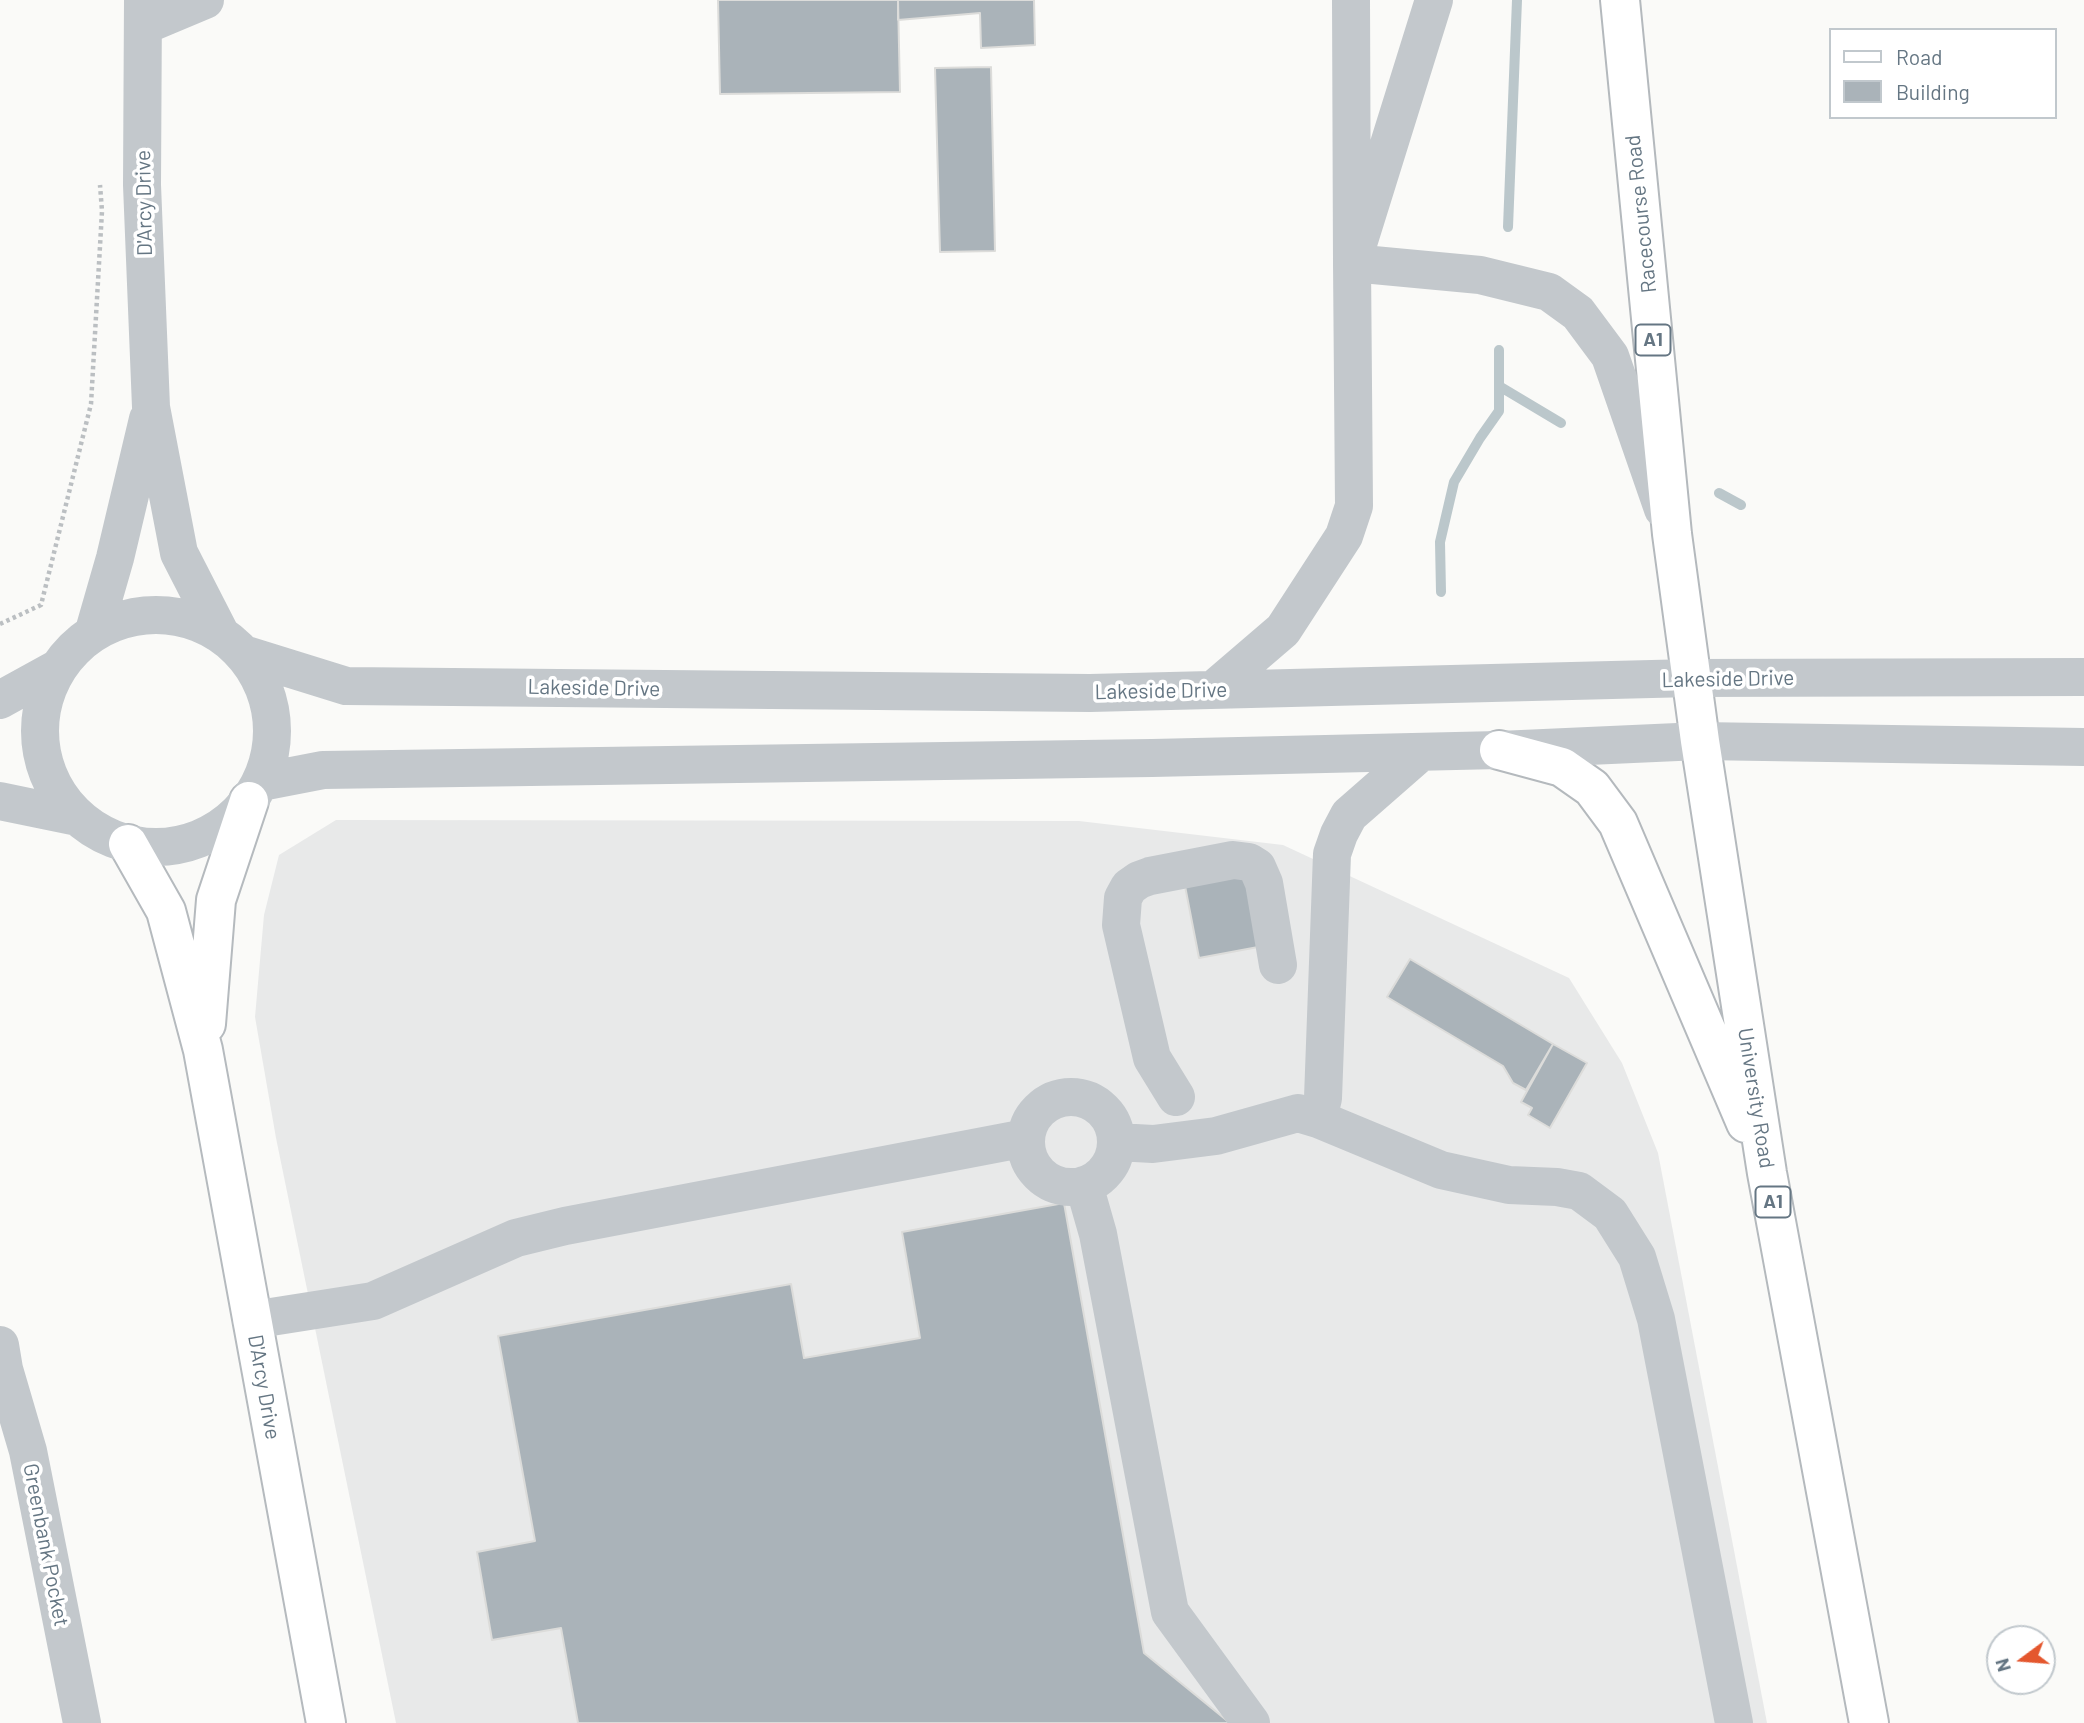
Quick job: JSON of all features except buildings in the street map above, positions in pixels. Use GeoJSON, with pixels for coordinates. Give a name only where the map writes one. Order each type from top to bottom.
{"type":"FeatureCollection","features":[{"type":"Feature","properties":{"kind":"main road","name":"Racecourse Road"},"geometry":{"type":"LineString","coordinates":[[1620,0],[1672,534],[1692,678]]}},
{"type":"Feature","properties":{"kind":"main road","name":"University Road"},"geometry":{"type":"LineString","coordinates":[[1692,678],[1767,1173],[1869,1723]]}},
{"type":"Feature","properties":{"kind":"main road"},"geometry":{"type":"LineString","coordinates":[[1499,750],[1562,767],[1592,788],[1618,823],[1767,1173]]}},
{"type":"Feature","properties":{"kind":"main road","name":"D'Arcy Drive"},"geometry":{"type":"LineString","coordinates":[[203,1050],[216,900],[255,792]]}},
{"type":"Feature","properties":{"kind":"main road","name":"D'Arcy Drive"},"geometry":{"type":"LineString","coordinates":[[128,844],[166,911],[203,1050],[326,1723]]}},
{"type":"Feature","properties":{"kind":"street"},"geometry":{"type":"LineString","coordinates":[[143,13],[205,0]]}},
{"type":"Feature","properties":{"kind":"street"},"geometry":{"type":"LineString","coordinates":[[1213,690],[1283,630],[1344,536],[1354,506],[1351,0]]}},
{"type":"Feature","properties":{"kind":"street"},"geometry":{"type":"LineString","coordinates":[[1352,263],[1434,0]]}},
{"type":"Feature","properties":{"kind":"street","name":"D'Arcy Drive"},"geometry":{"type":"LineString","coordinates":[[143,13],[142,185],[151,407],[179,553],[232,643]]}},
{"type":"Feature","properties":{"kind":"street"},"geometry":{"type":"LineString","coordinates":[[1352,263],[1480,275],[1549,292],[1578,313],[1609,356],[1672,534]]}},
{"type":"Feature","properties":{"kind":"street","name":"D'Arcy Drive"},"geometry":{"type":"LineString","coordinates":[[94,631],[115,558],[151,407]]}},
{"type":"Feature","properties":{"kind":"street"},"geometry":{"type":"LineString","coordinates":[[0,699],[56,669],[94,631],[135,615],[179,616],[232,643],[259,677],[269,702],[272,730],[270,756],[255,792],[216,831],[173,846],[128,844],[77,817],[0,801]]}},
{"type":"Feature","properties":{"kind":"street","name":"Lakeside Drive"},"geometry":{"type":"LineString","coordinates":[[232,643],[346,685],[1090,693],[1692,678],[2084,677]]}},
{"type":"Feature","properties":{"kind":"street"},"geometry":{"type":"LineString","coordinates":[[56,669],[42,706],[40,747],[53,785],[77,817]]}},
{"type":"Feature","properties":{"kind":"street"},"geometry":{"type":"LineString","coordinates":[[255,792],[323,770],[1138,759],[1499,750],[1700,741],[2084,747]]}},
{"type":"Feature","properties":{"kind":"street"},"geometry":{"type":"LineString","coordinates":[[1318,1119],[1323,1098],[1332,854],[1349,815],[1421,752]]}},
{"type":"Feature","properties":{"kind":"street"},"geometry":{"type":"LineString","coordinates":[[1176,1097],[1152,1058],[1121,925],[1123,898],[1129,887],[1150,876],[1233,860],[1249,862],[1256,867],[1264,883],[1278,965]]}},
{"type":"Feature","properties":{"kind":"street"},"geometry":{"type":"LineString","coordinates":[[1154,988],[1184,1140]]}},
{"type":"Feature","properties":{"kind":"street"},"geometry":{"type":"LineString","coordinates":[[1065,1096],[1081,1097],[1095,1103],[1107,1113],[1117,1142],[1115,1157],[1097,1179],[1084,1185],[1069,1187],[1043,1177],[1033,1166],[1028,1153],[1027,1138],[1030,1123],[1038,1110],[1065,1096]]}},
{"type":"Feature","properties":{"kind":"street"},"geometry":{"type":"LineString","coordinates":[[1117,1142],[1153,1144],[1216,1136],[1298,1113],[1441,1170],[1509,1185],[1579,1191],[1610,1213],[1637,1257],[1656,1319],[1734,1723]]}},
{"type":"Feature","properties":{"kind":"street"},"geometry":{"type":"LineString","coordinates":[[252,1320],[373,1301],[516,1238],[553,1229],[1027,1138]]}},
{"type":"Feature","properties":{"kind":"street"},"geometry":{"type":"LineString","coordinates":[[1084,1185],[1100,1246],[1170,1612],[1251,1723]]}},
{"type":"Feature","properties":{"kind":"street","name":"Greenbank Pocket"},"geometry":{"type":"LineString","coordinates":[[1,1361],[28,1451],[82,1723]]}},
{"type":"Feature","properties":{"kind":"path"},"geometry":{"type":"LineString","coordinates":[[0,624],[41,605],[91,404],[102,211],[100,185]]}},
{"type":"Feature","properties":{"kind":"shaded area"},"geometry":{"type":"Polygon","coordinates":[[[336,820],[1079,821],[1283,845],[1569,978],[1622,1063],[1658,1153],[1767,1723],[396,1723],[276,1138],[255,1017],[264,915],[279,855],[336,820]]]}},
{"type":"Feature","properties":{"kind":"waterway"},"geometry":{"type":"LineString","coordinates":[[1508,227],[1517,0]]}},
{"type":"Feature","properties":{"kind":"waterway"},"geometry":{"type":"LineString","coordinates":[[1441,592],[1440,542],[1454,482],[1499,411],[1499,350]]}},
{"type":"Feature","properties":{"kind":"waterway"},"geometry":{"type":"LineString","coordinates":[[1499,386],[1561,423]]}},
{"type":"Feature","properties":{"kind":"waterway"},"geometry":{"type":"LineString","coordinates":[[1719,493],[1741,505]]}}]}
